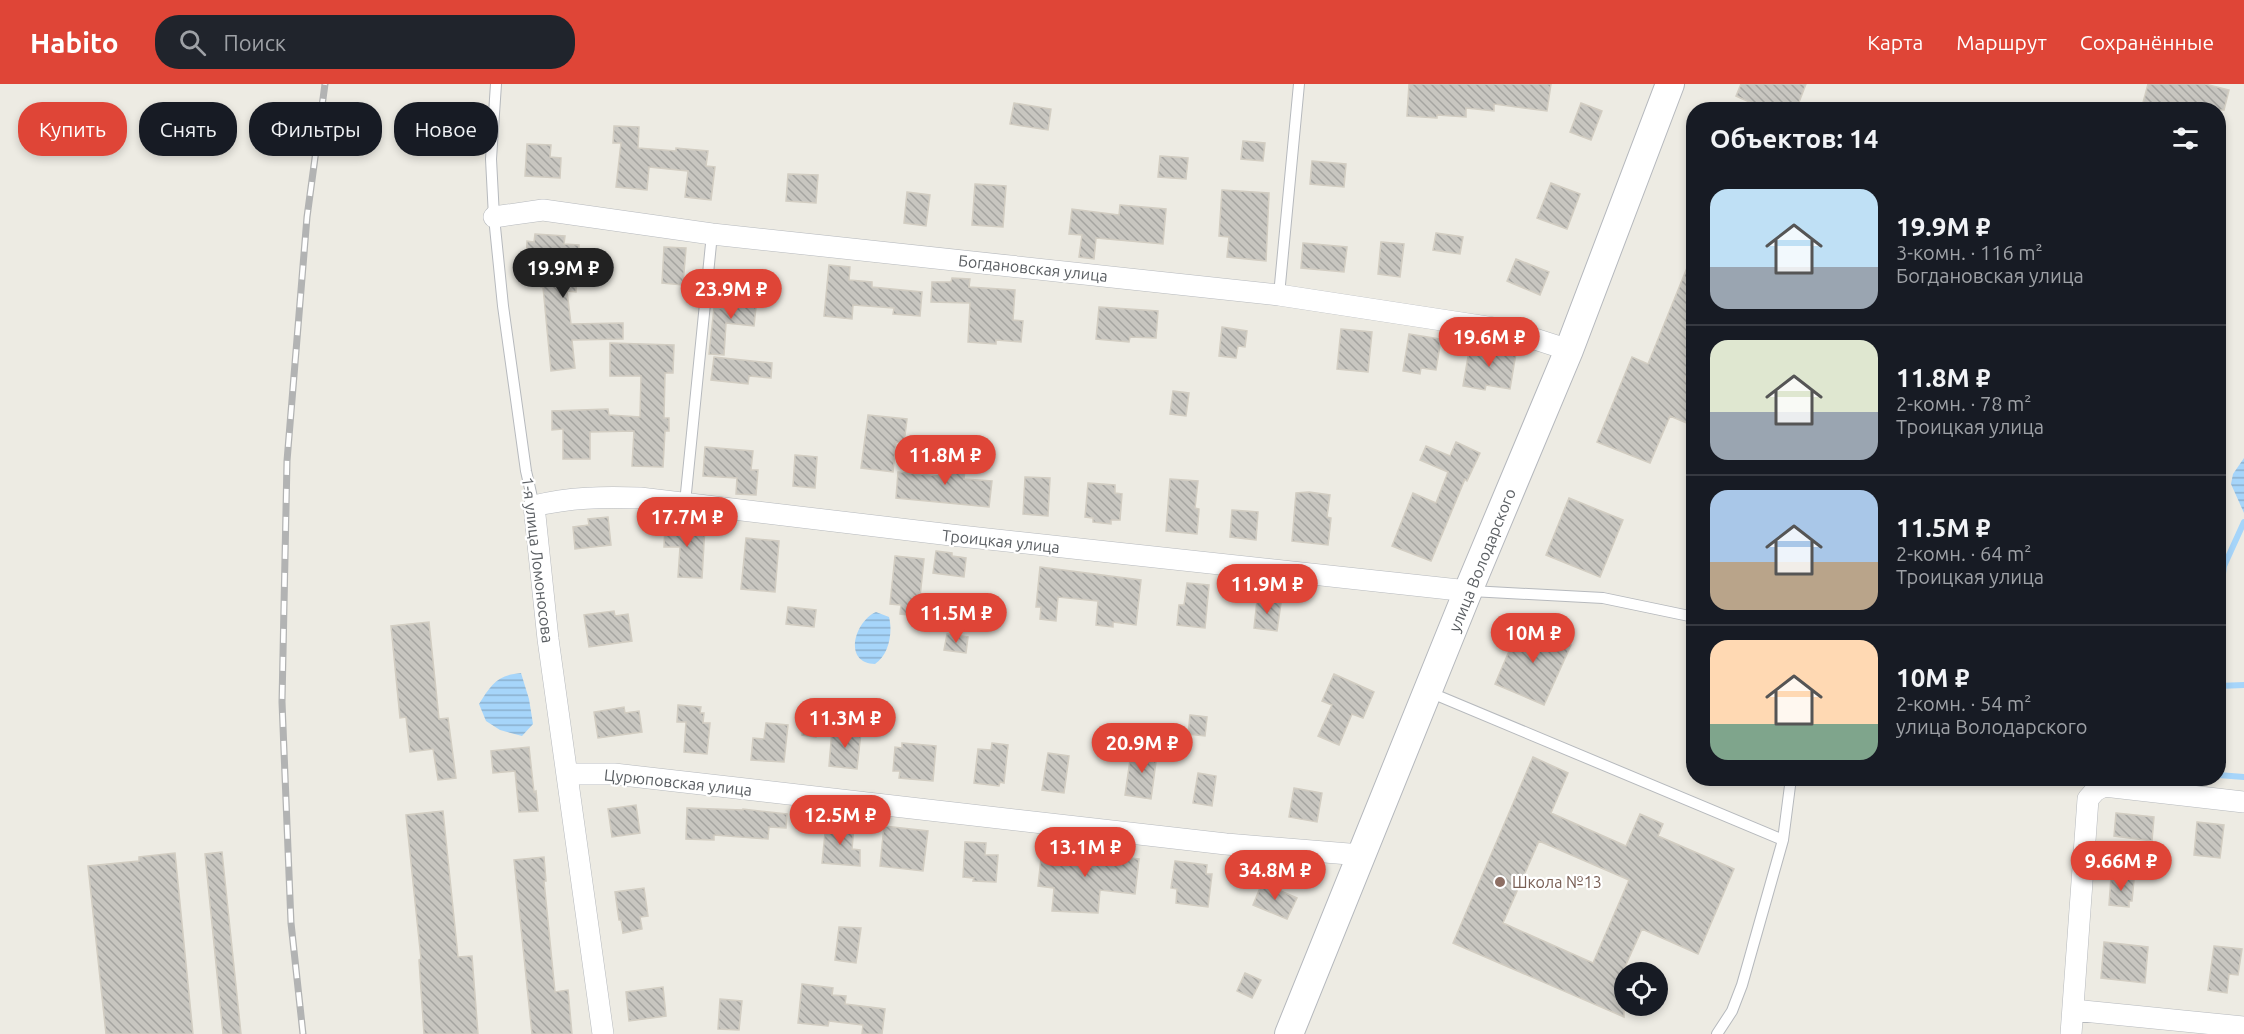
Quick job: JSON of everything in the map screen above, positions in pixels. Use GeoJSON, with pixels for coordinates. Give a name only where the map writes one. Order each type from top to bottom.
{"type":"FeatureCollection","features":[{"type":"Feature","properties":{"kind":"main road","name":"улица Володарского"},"geometry":{"type":"LineString","coordinates":[[1289,1034],[1468,591],[1569,350],[1670,84]]}},
{"type":"Feature","properties":{"kind":"street","name":"Богдановская улица"},"geometry":{"type":"LineString","coordinates":[[494,217],[543,210],[712,234],[1280,295],[1507,330],[1569,350]]}},
{"type":"Feature","properties":{"kind":"street","name":"Троицкая улица"},"geometry":{"type":"LineString","coordinates":[[534,506],[563,499],[593,496],[685,503],[975,538],[1468,591]]}},
{"type":"Feature","properties":{"kind":"street","name":"1-я улица Ломоносова"},"geometry":{"type":"LineString","coordinates":[[534,506],[548,639],[603,1034]]}},
{"type":"Feature","properties":{"kind":"street","name":"Цурюповская улица"},"geometry":{"type":"LineString","coordinates":[[568,774],[614,774],[1214,842],[1361,855]]}},
{"type":"Feature","properties":{"kind":"street"},"geometry":{"type":"LineString","coordinates":[[2071,1034],[2088,799],[2095,790],[2104,786],[2244,802]]}},
{"type":"Feature","properties":{"kind":"street"},"geometry":{"type":"LineString","coordinates":[[2073,1010],[2244,1027]]}},
{"type":"Feature","properties":{"kind":"lane","name":"1-я улица Ломоносова"},"geometry":{"type":"LineString","coordinates":[[496,84],[491,159],[494,217],[504,318],[526,471],[534,506]]}},
{"type":"Feature","properties":{"kind":"lane"},"geometry":{"type":"LineString","coordinates":[[1280,295],[1299,84]]}},
{"type":"Feature","properties":{"kind":"lane"},"geometry":{"type":"LineString","coordinates":[[685,503],[712,234]]}},
{"type":"Feature","properties":{"kind":"lane"},"geometry":{"type":"LineString","coordinates":[[1468,591],[1603,598],[1686,615]]}},
{"type":"Feature","properties":{"kind":"lane"},"geometry":{"type":"LineString","coordinates":[[1428,692],[1783,840]]}},
{"type":"Feature","properties":{"kind":"lane"},"geometry":{"type":"LineString","coordinates":[[1716,1034],[1722,1029],[1732,1011],[1742,985],[1783,840],[1790,786]]}},
{"type":"Feature","properties":{"kind":"water"},"geometry":{"type":"Polygon","coordinates":[[[2244,458],[2244,513],[2231,484],[2233,474],[2244,458]]]}},
{"type":"Feature","properties":{"kind":"water"},"geometry":{"type":"Polygon","coordinates":[[[876,612],[889,617],[890,629],[887,649],[875,664],[865,662],[858,657],[855,641],[862,624],[876,612]]]}},
{"type":"Feature","properties":{"kind":"water"},"geometry":{"type":"Polygon","coordinates":[[[521,673],[529,699],[533,724],[522,736],[500,730],[486,721],[479,704],[487,691],[500,679],[521,673]]]}},
{"type":"Feature","properties":{"kind":"building"},"geometry":{"type":"Polygon","coordinates":[[[1409,84],[1551,84],[1547,111],[1494,104],[1494,111],[1466,108],[1466,117],[1437,115],[1437,118],[1407,116],[1409,84]]]}},
{"type":"Feature","properties":{"kind":"building"},"geometry":{"type":"Polygon","coordinates":[[[1741,84],[1806,84],[1799,102],[1750,102],[1736,96],[1741,84]]]}},
{"type":"Feature","properties":{"kind":"building"},"geometry":{"type":"Polygon","coordinates":[[[2148,84],[2205,84],[2229,90],[2226,102],[2143,102],[2148,84]]]}},
{"type":"Feature","properties":{"kind":"building"},"geometry":{"type":"Polygon","coordinates":[[[1014,103],[1051,109],[1048,130],[1010,124],[1014,103]]]}},
{"type":"Feature","properties":{"kind":"building"},"geometry":{"type":"Polygon","coordinates":[[[1581,103],[1602,111],[1591,140],[1570,132],[1581,103]]]}},
{"type":"Feature","properties":{"kind":"building"},"geometry":{"type":"Polygon","coordinates":[[[614,126],[639,127],[638,148],[708,151],[706,166],[715,167],[711,200],[685,197],[688,171],[649,167],[647,190],[616,187],[621,143],[613,143],[614,126]]]}},
{"type":"Feature","properties":{"kind":"building"},"geometry":{"type":"Polygon","coordinates":[[[1243,141],[1265,143],[1263,161],[1241,159],[1243,141]]]}},
{"type":"Feature","properties":{"kind":"building"},"geometry":{"type":"Polygon","coordinates":[[[527,144],[551,145],[550,157],[561,158],[560,178],[525,176],[527,144]]]}},
{"type":"Feature","properties":{"kind":"building"},"geometry":{"type":"Polygon","coordinates":[[[1160,156],[1188,158],[1186,179],[1158,177],[1160,156]]]}},
{"type":"Feature","properties":{"kind":"building"},"geometry":{"type":"Polygon","coordinates":[[[1312,161],[1346,164],[1344,187],[1310,184],[1312,161]]]}},
{"type":"Feature","properties":{"kind":"building"},"geometry":{"type":"Polygon","coordinates":[[[788,174],[818,175],[816,203],[786,201],[788,174]]]}},
{"type":"Feature","properties":{"kind":"building"},"geometry":{"type":"Polygon","coordinates":[[[1551,183],[1580,194],[1567,229],[1537,218],[1551,183]]]}},
{"type":"Feature","properties":{"kind":"building"},"geometry":{"type":"Polygon","coordinates":[[[975,184],[1006,186],[1003,227],[972,225],[975,184]]]}},
{"type":"Feature","properties":{"kind":"building"},"geometry":{"type":"Polygon","coordinates":[[[1222,190],[1269,193],[1266,261],[1227,257],[1229,237],[1219,236],[1222,190]]]}},
{"type":"Feature","properties":{"kind":"building"},"geometry":{"type":"Polygon","coordinates":[[[907,192],[930,195],[926,226],[904,223],[907,192]]]}},
{"type":"Feature","properties":{"kind":"building"},"geometry":{"type":"Polygon","coordinates":[[[1120,205],[1166,209],[1163,244],[1096,238],[1094,259],[1079,257],[1082,235],[1069,234],[1072,209],[1119,215],[1120,205]]]}},
{"type":"Feature","properties":{"kind":"building"},"geometry":{"type":"Polygon","coordinates":[[[1436,233],[1463,237],[1460,254],[1433,250],[1436,233]]]}},
{"type":"Feature","properties":{"kind":"building"},"geometry":{"type":"Polygon","coordinates":[[[535,234],[565,236],[564,244],[579,245],[576,292],[567,291],[571,324],[623,323],[623,339],[572,340],[575,368],[551,371],[543,287],[541,287],[543,266],[526,265],[527,241],[534,242],[535,234]]]}},
{"type":"Feature","properties":{"kind":"building"},"geometry":{"type":"Polygon","coordinates":[[[1381,242],[1404,244],[1400,277],[1378,274],[1381,242]]]}},
{"type":"Feature","properties":{"kind":"building"},"geometry":{"type":"Polygon","coordinates":[[[1303,243],[1347,247],[1344,272],[1301,268],[1303,243]]]}},
{"type":"Feature","properties":{"kind":"building"},"geometry":{"type":"Polygon","coordinates":[[[664,247],[686,248],[683,285],[662,283],[664,247]]]}},
{"type":"Feature","properties":{"kind":"building"},"geometry":{"type":"Polygon","coordinates":[[[1516,259],[1549,272],[1540,295],[1507,281],[1516,259]]]}},
{"type":"Feature","properties":{"kind":"building"},"geometry":{"type":"Polygon","coordinates":[[[829,265],[850,267],[849,280],[872,282],[872,287],[922,292],[920,316],[893,314],[894,308],[853,305],[852,319],[824,316],[829,265]]]}},
{"type":"Feature","properties":{"kind":"building"},"geometry":{"type":"Polygon","coordinates":[[[1686,270],[1686,423],[1670,416],[1650,463],[1597,442],[1632,357],[1648,364],[1686,270]]]}},
{"type":"Feature","properties":{"kind":"building"},"geometry":{"type":"Polygon","coordinates":[[[952,278],[970,279],[969,287],[1015,290],[1013,320],[1023,321],[1021,342],[996,340],[996,344],[968,342],[970,303],[931,302],[932,282],[951,282],[952,278]]]}},
{"type":"Feature","properties":{"kind":"building"},"geometry":{"type":"Polygon","coordinates":[[[727,295],[757,298],[754,326],[726,323],[724,355],[709,354],[714,308],[725,309],[727,295]]]}},
{"type":"Feature","properties":{"kind":"building"},"geometry":{"type":"Polygon","coordinates":[[[1099,307],[1158,311],[1156,338],[1130,337],[1129,342],[1096,339],[1099,307]]]}},
{"type":"Feature","properties":{"kind":"building"},"geometry":{"type":"Polygon","coordinates":[[[1222,327],[1247,331],[1245,347],[1238,346],[1236,358],[1219,356],[1222,327]]]}},
{"type":"Feature","properties":{"kind":"building"},"geometry":{"type":"Polygon","coordinates":[[[1341,329],[1372,332],[1368,372],[1337,369],[1341,329]]]}},
{"type":"Feature","properties":{"kind":"building"},"geometry":{"type":"Polygon","coordinates":[[[1409,334],[1441,339],[1436,370],[1421,368],[1420,374],[1403,371],[1409,334]]]}},
{"type":"Feature","properties":{"kind":"building"},"geometry":{"type":"Polygon","coordinates":[[[610,343],[674,345],[673,373],[665,373],[664,418],[669,418],[669,431],[665,431],[663,467],[632,466],[634,431],[590,432],[590,459],[563,459],[563,429],[552,430],[552,411],[608,409],[609,415],[640,417],[641,376],[610,376],[610,343]]]}},
{"type":"Feature","properties":{"kind":"building"},"geometry":{"type":"Polygon","coordinates":[[[1470,345],[1516,353],[1510,389],[1486,385],[1485,390],[1463,386],[1470,345]]]}},
{"type":"Feature","properties":{"kind":"building"},"geometry":{"type":"Polygon","coordinates":[[[714,357],[772,363],[771,378],[749,376],[748,384],[711,380],[714,357]]]}},
{"type":"Feature","properties":{"kind":"building"},"geometry":{"type":"Polygon","coordinates":[[[1173,391],[1189,393],[1186,416],[1170,414],[1173,391]]]}},
{"type":"Feature","properties":{"kind":"building"},"geometry":{"type":"Polygon","coordinates":[[[868,415],[907,419],[904,443],[896,442],[893,472],[861,468],[868,415]]]}},
{"type":"Feature","properties":{"kind":"building"},"geometry":{"type":"Polygon","coordinates":[[[1456,442],[1480,453],[1467,481],[1465,479],[1431,561],[1392,546],[1413,493],[1436,503],[1448,472],[1420,460],[1426,446],[1450,456],[1456,442]]]}},
{"type":"Feature","properties":{"kind":"building"},"geometry":{"type":"Polygon","coordinates":[[[705,447],[753,451],[751,470],[758,470],[756,495],[736,494],[737,478],[703,476],[705,447]]]}},
{"type":"Feature","properties":{"kind":"building"},"geometry":{"type":"Polygon","coordinates":[[[795,455],[817,457],[815,488],[793,486],[795,455]]]}},
{"type":"Feature","properties":{"kind":"building"},"geometry":{"type":"Polygon","coordinates":[[[941,457],[966,460],[964,479],[992,481],[989,507],[896,498],[898,472],[939,476],[941,457]]]}},
{"type":"Feature","properties":{"kind":"building"},"geometry":{"type":"Polygon","coordinates":[[[1025,477],[1050,478],[1048,516],[1023,514],[1025,477]]]}},
{"type":"Feature","properties":{"kind":"building"},"geometry":{"type":"Polygon","coordinates":[[[1170,479],[1198,481],[1195,508],[1199,509],[1197,534],[1166,531],[1170,479]]]}},
{"type":"Feature","properties":{"kind":"building"},"geometry":{"type":"Polygon","coordinates":[[[1088,483],[1115,485],[1115,493],[1122,494],[1120,520],[1111,520],[1111,524],[1093,522],[1093,518],[1085,517],[1088,483]]]}},
{"type":"Feature","properties":{"kind":"building"},"geometry":{"type":"Polygon","coordinates":[[[1296,493],[1330,495],[1327,517],[1331,518],[1328,545],[1292,541],[1296,493]]]}},
{"type":"Feature","properties":{"kind":"building"},"geometry":{"type":"Polygon","coordinates":[[[1569,498],[1623,520],[1600,577],[1546,555],[1569,498]]]}},
{"type":"Feature","properties":{"kind":"building"},"geometry":{"type":"Polygon","coordinates":[[[1232,510],[1258,512],[1256,540],[1230,537],[1232,510]]]}},
{"type":"Feature","properties":{"kind":"building"},"geometry":{"type":"Polygon","coordinates":[[[608,517],[611,545],[575,549],[573,527],[589,525],[588,519],[608,517]]]}},
{"type":"Feature","properties":{"kind":"building"},"geometry":{"type":"Polygon","coordinates":[[[665,524],[705,527],[702,578],[678,577],[680,547],[664,547],[665,524]]]}},
{"type":"Feature","properties":{"kind":"building"},"geometry":{"type":"Polygon","coordinates":[[[746,538],[779,541],[775,592],[741,589],[746,538]]]}},
{"type":"Feature","properties":{"kind":"building"},"geometry":{"type":"Polygon","coordinates":[[[936,551],[966,558],[964,577],[933,573],[936,551]]]}},
{"type":"Feature","properties":{"kind":"building"},"geometry":{"type":"Polygon","coordinates":[[[895,556],[924,559],[918,616],[900,614],[901,605],[890,604],[895,556]]]}},
{"type":"Feature","properties":{"kind":"building"},"geometry":{"type":"Polygon","coordinates":[[[1040,567],[1141,580],[1136,625],[1113,622],[1113,627],[1096,625],[1098,601],[1058,597],[1056,621],[1040,619],[1041,607],[1036,607],[1040,567]]]}},
{"type":"Feature","properties":{"kind":"building"},"geometry":{"type":"Polygon","coordinates":[[[1187,583],[1209,585],[1205,628],[1177,625],[1179,605],[1184,605],[1187,583]]]}},
{"type":"Feature","properties":{"kind":"building"},"geometry":{"type":"Polygon","coordinates":[[[1257,600],[1281,603],[1277,631],[1254,628],[1257,600]]]}},
{"type":"Feature","properties":{"kind":"building"},"geometry":{"type":"Polygon","coordinates":[[[788,607],[816,610],[814,627],[786,624],[788,607]]]}},
{"type":"Feature","properties":{"kind":"building"},"geometry":{"type":"Polygon","coordinates":[[[614,611],[615,616],[628,614],[632,641],[589,647],[584,615],[614,611]]]}},
{"type":"Feature","properties":{"kind":"building"},"geometry":{"type":"Polygon","coordinates":[[[429,622],[439,719],[448,718],[456,778],[438,780],[433,749],[410,752],[406,717],[400,718],[391,626],[429,622]]]}},
{"type":"Feature","properties":{"kind":"building"},"geometry":{"type":"Polygon","coordinates":[[[1521,623],[1571,645],[1544,705],[1495,684],[1521,623]]]}},
{"type":"Feature","properties":{"kind":"building"},"geometry":{"type":"Polygon","coordinates":[[[947,634],[968,637],[966,653],[944,650],[947,634]]]}},
{"type":"Feature","properties":{"kind":"building"},"geometry":{"type":"Polygon","coordinates":[[[1334,674],[1374,692],[1363,718],[1352,714],[1339,745],[1318,736],[1332,705],[1322,701],[1334,674]]]}},
{"type":"Feature","properties":{"kind":"building"},"geometry":{"type":"Polygon","coordinates":[[[678,705],[701,707],[700,713],[704,713],[703,723],[710,723],[707,754],[684,752],[686,722],[677,722],[678,705]]]}},
{"type":"Feature","properties":{"kind":"building"},"geometry":{"type":"Polygon","coordinates":[[[624,707],[625,713],[639,711],[642,732],[598,738],[594,712],[624,707]]]}},
{"type":"Feature","properties":{"kind":"building"},"geometry":{"type":"Polygon","coordinates":[[[804,714],[819,716],[816,737],[802,735],[804,714]]]}},
{"type":"Feature","properties":{"kind":"building"},"geometry":{"type":"Polygon","coordinates":[[[1190,715],[1207,717],[1205,736],[1188,734],[1190,715]]]}},
{"type":"Feature","properties":{"kind":"building"},"geometry":{"type":"Polygon","coordinates":[[[766,723],[788,725],[784,762],[751,760],[753,738],[764,739],[766,723]]]}},
{"type":"Feature","properties":{"kind":"building"},"geometry":{"type":"Polygon","coordinates":[[[832,730],[861,732],[857,769],[829,766],[832,730]]]}},
{"type":"Feature","properties":{"kind":"building"},"geometry":{"type":"Polygon","coordinates":[[[902,743],[936,746],[933,781],[899,778],[900,771],[893,771],[895,747],[902,748],[902,743]]]}},
{"type":"Feature","properties":{"kind":"building"},"geometry":{"type":"Polygon","coordinates":[[[992,743],[1008,745],[1004,783],[1000,782],[999,786],[974,783],[978,749],[991,750],[992,743]]]}},
{"type":"Feature","properties":{"kind":"building"},"geometry":{"type":"Polygon","coordinates":[[[1143,745],[1158,747],[1151,799],[1125,795],[1130,760],[1140,762],[1143,745]]]}},
{"type":"Feature","properties":{"kind":"building"},"geometry":{"type":"Polygon","coordinates":[[[529,747],[538,811],[519,812],[515,771],[493,773],[491,751],[529,747]]]}},
{"type":"Feature","properties":{"kind":"building"},"geometry":{"type":"Polygon","coordinates":[[[1048,753],[1069,756],[1064,793],[1042,790],[1048,753]]]}},
{"type":"Feature","properties":{"kind":"building"},"geometry":{"type":"Polygon","coordinates":[[[1533,757],[1568,773],[1551,813],[1626,846],[1640,814],[1663,824],[1658,836],[1734,869],[1698,954],[1642,929],[1627,962],[1614,962],[1614,1013],[1453,943],[1533,757]],[[1539,841],[1503,923],[1593,963],[1629,880],[1539,841]]]}},
{"type":"Feature","properties":{"kind":"building"},"geometry":{"type":"Polygon","coordinates":[[[1198,773],[1216,776],[1212,806],[1193,803],[1198,773]]]}},
{"type":"Feature","properties":{"kind":"building"},"geometry":{"type":"Polygon","coordinates":[[[1294,788],[1322,793],[1317,822],[1289,817],[1294,788]]]}},
{"type":"Feature","properties":{"kind":"building"},"geometry":{"type":"Polygon","coordinates":[[[636,805],[640,833],[612,837],[608,809],[636,805]]]}},
{"type":"Feature","properties":{"kind":"building"},"geometry":{"type":"Polygon","coordinates":[[[687,808],[743,809],[787,814],[786,828],[769,827],[768,839],[714,835],[714,840],[686,839],[687,808]]]}},
{"type":"Feature","properties":{"kind":"building"},"geometry":{"type":"Polygon","coordinates":[[[443,811],[458,957],[472,956],[478,1034],[424,1034],[419,960],[421,959],[406,815],[443,811]]]}},
{"type":"Feature","properties":{"kind":"building"},"geometry":{"type":"Polygon","coordinates":[[[2116,813],[2154,817],[2152,841],[2114,836],[2116,813]]]}},
{"type":"Feature","properties":{"kind":"building"},"geometry":{"type":"Polygon","coordinates":[[[2197,822],[2224,825],[2220,858],[2194,855],[2197,822]]]}},
{"type":"Feature","properties":{"kind":"building"},"geometry":{"type":"Polygon","coordinates":[[[826,823],[854,826],[852,849],[860,850],[860,866],[822,863],[826,823]]]}},
{"type":"Feature","properties":{"kind":"building"},"geometry":{"type":"Polygon","coordinates":[[[884,826],[928,831],[923,871],[880,866],[884,826]]]}},
{"type":"Feature","properties":{"kind":"building"},"geometry":{"type":"Polygon","coordinates":[[[965,842],[986,843],[985,855],[998,855],[996,882],[973,881],[974,878],[963,877],[965,842]]]}},
{"type":"Feature","properties":{"kind":"building"},"geometry":{"type":"Polygon","coordinates":[[[1042,849],[1139,859],[1135,894],[1100,890],[1098,913],[1052,911],[1054,888],[1038,886],[1042,849]]]}},
{"type":"Feature","properties":{"kind":"building"},"geometry":{"type":"Polygon","coordinates":[[[222,852],[241,1034],[223,1034],[205,854],[222,852]]]}},
{"type":"Feature","properties":{"kind":"building"},"geometry":{"type":"Polygon","coordinates":[[[175,853],[193,1034],[106,1034],[88,866],[139,861],[139,857],[175,853]]]}},
{"type":"Feature","properties":{"kind":"building"},"geometry":{"type":"Polygon","coordinates":[[[544,857],[546,881],[544,881],[555,992],[568,990],[572,1034],[532,1034],[514,860],[544,857]]]}},
{"type":"Feature","properties":{"kind":"building"},"geometry":{"type":"Polygon","coordinates":[[[1175,861],[1207,865],[1206,874],[1212,874],[1208,907],[1176,903],[1177,889],[1171,888],[1175,861]]]}},
{"type":"Feature","properties":{"kind":"building"},"geometry":{"type":"Polygon","coordinates":[[[2111,877],[2134,880],[2132,901],[2129,901],[2129,907],[2109,905],[2111,877]]]}},
{"type":"Feature","properties":{"kind":"building"},"geometry":{"type":"Polygon","coordinates":[[[1262,883],[1297,898],[1287,919],[1253,905],[1262,883]]]}},
{"type":"Feature","properties":{"kind":"building"},"geometry":{"type":"Polygon","coordinates":[[[644,888],[648,916],[640,917],[642,929],[623,933],[615,892],[644,888]]]}},
{"type":"Feature","properties":{"kind":"building"},"geometry":{"type":"Polygon","coordinates":[[[839,927],[861,928],[856,963],[835,960],[839,927]]]}},
{"type":"Feature","properties":{"kind":"building"},"geometry":{"type":"Polygon","coordinates":[[[2104,942],[2148,947],[2145,983],[2101,978],[2104,942]]]}},
{"type":"Feature","properties":{"kind":"building"},"geometry":{"type":"Polygon","coordinates":[[[2214,946],[2242,949],[2238,975],[2229,974],[2227,993],[2208,990],[2214,946]]]}},
{"type":"Feature","properties":{"kind":"building"},"geometry":{"type":"Polygon","coordinates":[[[1245,973],[1261,980],[1252,998],[1237,991],[1245,973]]]}},
{"type":"Feature","properties":{"kind":"building"},"geometry":{"type":"Polygon","coordinates":[[[802,984],[833,988],[832,995],[846,996],[845,1004],[885,1009],[882,1034],[862,1034],[863,1025],[829,1021],[828,1026],[798,1023],[802,984]]]}},
{"type":"Feature","properties":{"kind":"building"},"geometry":{"type":"Polygon","coordinates":[[[663,987],[666,1016],[629,1021],[626,992],[663,987]]]}},
{"type":"Feature","properties":{"kind":"building"},"geometry":{"type":"Polygon","coordinates":[[[720,999],[742,1001],[739,1030],[718,1029],[720,999]]]}},
{"type":"Feature","properties":{"kind":"waterway"},"geometry":{"type":"LineString","coordinates":[[2226,562],[2244,522]]}},
{"type":"Feature","properties":{"kind":"waterway"},"geometry":{"type":"LineString","coordinates":[[2226,686],[2244,685]]}},
{"type":"Feature","properties":{"kind":"waterway"},"geometry":{"type":"LineString","coordinates":[[2226,776],[2244,777]]}},
{"type":"Feature","properties":{"kind":"railway"},"geometry":{"type":"LineString","coordinates":[[303,1034],[291,923],[282,702],[287,461],[307,217],[325,84]]}},
{"type":"Feature","properties":{"kind":"place","name":"Школа №13"},"geometry":{"type":"Point","coordinates":[1500,882]}}]}
